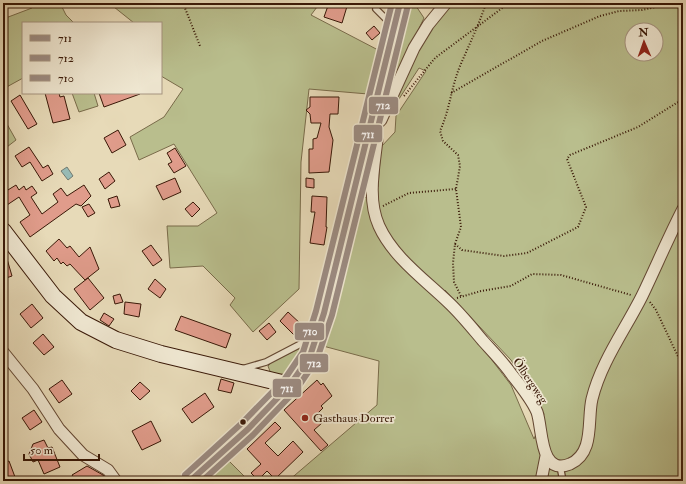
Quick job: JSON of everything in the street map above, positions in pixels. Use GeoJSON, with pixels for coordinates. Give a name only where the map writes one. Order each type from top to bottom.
{"type":"FeatureCollection","features":[{"type":"Feature","properties":{"kind":"main road"},"geometry":{"type":"LineString","coordinates":[[190,481],[248,429],[290,385],[310,356],[318,335],[400,3]]}},
{"type":"Feature","properties":{"kind":"main road"},"geometry":{"type":"LineString","coordinates":[[3,231],[53,296],[82,322],[116,340],[161,354],[290,385]]}},
{"type":"Feature","properties":{"kind":"street"},"geometry":{"type":"LineString","coordinates":[[368,133],[382,120],[414,48],[428,25],[446,3]]}},
{"type":"Feature","properties":{"kind":"street","name":"Ölbergweg"},"geometry":{"type":"LineString","coordinates":[[368,133],[377,140],[373,186],[375,210],[379,225],[394,249],[418,276],[449,303],[512,374],[537,412],[546,456]]}},
{"type":"Feature","properties":{"kind":"street"},"geometry":{"type":"LineString","coordinates":[[546,456],[552,464],[560,466],[575,461],[581,454],[588,441],[592,400],[602,371],[641,298],[683,209]]}},
{"type":"Feature","properties":{"kind":"street"},"geometry":{"type":"LineString","coordinates":[[3,352],[33,389],[58,429],[83,455],[108,470],[116,481]]}},
{"type":"Feature","properties":{"kind":"street"},"geometry":{"type":"LineString","coordinates":[[542,481],[546,456]]}},
{"type":"Feature","properties":{"kind":"lane"},"geometry":{"type":"LineString","coordinates":[[376,9],[386,19],[396,22]]}},
{"type":"Feature","properties":{"kind":"lane"},"geometry":{"type":"LineString","coordinates":[[232,372],[266,362],[318,335]]}},
{"type":"Feature","properties":{"kind":"lane"},"geometry":{"type":"LineString","coordinates":[[560,466],[563,481]]}},
{"type":"Feature","properties":{"kind":"path"},"geometry":{"type":"LineString","coordinates":[[183,3],[200,46]]}},
{"type":"Feature","properties":{"kind":"path"},"geometry":{"type":"LineString","coordinates":[[486,3],[478,27],[460,66],[451,93],[448,114],[440,131],[443,141],[458,156],[460,166],[456,189],[460,227],[455,244],[453,263],[454,282],[461,296],[468,296],[481,291],[511,286],[532,274],[561,275],[641,298],[650,302],[656,310],[683,367]]}},
{"type":"Feature","properties":{"kind":"path"},"geometry":{"type":"LineString","coordinates":[[401,102],[435,58],[509,3]]}},
{"type":"Feature","properties":{"kind":"path"},"geometry":{"type":"LineString","coordinates":[[451,93],[542,41],[600,16],[619,11],[642,10],[676,3]]}},
{"type":"Feature","properties":{"kind":"path"},"geometry":{"type":"LineString","coordinates":[[455,244],[462,250],[504,256],[527,253],[578,227],[586,207],[567,159],[570,155],[638,127],[683,99]]}},
{"type":"Feature","properties":{"kind":"path"},"geometry":{"type":"LineString","coordinates":[[375,210],[409,193],[456,189]]}},
{"type":"Feature","properties":{"kind":"green space"},"geometry":{"type":"Polygon","coordinates":[[[30,3],[60,3],[66,15],[73,22],[22,22],[22,79],[3,89],[3,19],[32,8],[30,3]]]}},
{"type":"Feature","properties":{"kind":"green space"},"geometry":{"type":"Polygon","coordinates":[[[109,3],[320,3],[311,15],[380,51],[368,94],[309,89],[301,162],[299,289],[253,332],[230,305],[235,298],[203,266],[170,268],[167,226],[198,226],[217,213],[174,144],[139,160],[130,137],[164,117],[183,89],[162,77],[162,22],[133,22],[109,3]]]}},
{"type":"Feature","properties":{"kind":"green space"},"geometry":{"type":"Polygon","coordinates":[[[452,3],[683,3],[683,481],[288,481],[377,405],[379,361],[323,346],[360,202],[378,187],[381,147],[395,132],[396,116],[426,71],[419,68],[388,116],[404,78],[431,28],[452,3]],[[445,290],[440,301],[472,334],[511,385],[534,439],[544,414],[511,360],[445,290]]]}},
{"type":"Feature","properties":{"kind":"green space"},"geometry":{"type":"Polygon","coordinates":[[[408,4],[416,6],[424,18],[383,104],[408,4]]]}},
{"type":"Feature","properties":{"kind":"green space"},"geometry":{"type":"Polygon","coordinates":[[[72,94],[94,94],[98,106],[79,112],[72,94]]]}},
{"type":"Feature","properties":{"kind":"green space"},"geometry":{"type":"Polygon","coordinates":[[[3,117],[16,140],[3,150],[3,117]]]}},
{"type":"Feature","properties":{"kind":"green space"},"geometry":{"type":"Polygon","coordinates":[[[300,348],[304,348],[303,354],[297,364],[288,372],[277,375],[271,374],[268,366],[272,362],[300,348]]]}},
{"type":"Feature","properties":{"kind":"green space"},"geometry":{"type":"Polygon","coordinates":[[[229,461],[249,481],[204,481],[229,461]]]}},
{"type":"Feature","properties":{"kind":"water"},"geometry":{"type":"Polygon","coordinates":[[[67,167],[73,176],[68,180],[61,171],[67,167]]]}},
{"type":"Feature","properties":{"kind":"building"},"geometry":{"type":"Polygon","coordinates":[[[329,3],[348,3],[342,23],[324,17],[329,3]]]}},
{"type":"Feature","properties":{"kind":"building"},"geometry":{"type":"Polygon","coordinates":[[[374,26],[380,33],[372,40],[366,33],[374,26]]]}},
{"type":"Feature","properties":{"kind":"building"},"geometry":{"type":"Polygon","coordinates":[[[45,94],[59,94],[60,97],[64,96],[70,119],[53,123],[45,94]]]}},
{"type":"Feature","properties":{"kind":"building"},"geometry":{"type":"Polygon","coordinates":[[[99,94],[140,94],[104,107],[99,94]]]}},
{"type":"Feature","properties":{"kind":"building"},"geometry":{"type":"Polygon","coordinates":[[[20,95],[37,124],[28,129],[11,101],[20,95]]]}},
{"type":"Feature","properties":{"kind":"building"},"geometry":{"type":"Polygon","coordinates":[[[310,97],[339,97],[338,114],[330,114],[329,127],[333,140],[329,172],[309,173],[309,149],[313,149],[313,139],[317,138],[321,123],[311,123],[310,114],[306,110],[310,107],[310,97]]]}},
{"type":"Feature","properties":{"kind":"building"},"geometry":{"type":"Polygon","coordinates":[[[118,130],[126,145],[112,153],[104,138],[118,130]]]}},
{"type":"Feature","properties":{"kind":"building"},"geometry":{"type":"Polygon","coordinates":[[[29,147],[43,168],[48,165],[53,174],[42,181],[30,162],[22,167],[15,156],[29,147]]]}},
{"type":"Feature","properties":{"kind":"building"},"geometry":{"type":"Polygon","coordinates":[[[175,148],[186,166],[174,173],[168,164],[172,162],[167,153],[175,148]]]}},
{"type":"Feature","properties":{"kind":"building"},"geometry":{"type":"Polygon","coordinates":[[[109,172],[115,181],[105,189],[99,179],[109,172]]]}},
{"type":"Feature","properties":{"kind":"building"},"geometry":{"type":"Polygon","coordinates":[[[175,178],[181,192],[163,200],[156,186],[175,178]]]}},
{"type":"Feature","properties":{"kind":"building"},"geometry":{"type":"Polygon","coordinates":[[[306,178],[314,179],[314,188],[306,187],[306,178]]]}},
{"type":"Feature","properties":{"kind":"building"},"geometry":{"type":"Polygon","coordinates":[[[16,185],[19,190],[24,186],[26,190],[32,186],[37,193],[31,197],[42,214],[58,202],[53,194],[61,188],[67,196],[84,185],[91,196],[81,206],[76,204],[30,237],[20,222],[30,215],[19,197],[7,205],[3,199],[3,193],[16,185]]]}},
{"type":"Feature","properties":{"kind":"building"},"geometry":{"type":"Polygon","coordinates":[[[117,196],[120,206],[111,208],[108,199],[117,196]]]}},
{"type":"Feature","properties":{"kind":"building"},"geometry":{"type":"Polygon","coordinates":[[[312,196],[327,197],[327,227],[324,245],[310,243],[315,212],[311,212],[312,196]]]}},
{"type":"Feature","properties":{"kind":"building"},"geometry":{"type":"Polygon","coordinates":[[[193,202],[200,209],[192,217],[185,209],[193,202]]]}},
{"type":"Feature","properties":{"kind":"building"},"geometry":{"type":"Polygon","coordinates":[[[89,204],[95,213],[88,217],[82,207],[89,204]]]}},
{"type":"Feature","properties":{"kind":"building"},"geometry":{"type":"Polygon","coordinates":[[[59,239],[67,248],[70,246],[79,257],[90,247],[99,269],[85,280],[70,264],[67,266],[63,262],[61,264],[57,258],[54,261],[46,251],[59,239]]]}},
{"type":"Feature","properties":{"kind":"building"},"geometry":{"type":"Polygon","coordinates":[[[151,245],[162,260],[153,266],[142,251],[151,245]]]}},
{"type":"Feature","properties":{"kind":"building"},"geometry":{"type":"Polygon","coordinates":[[[3,252],[5,252],[12,276],[3,279],[3,252]]]}},
{"type":"Feature","properties":{"kind":"building"},"geometry":{"type":"Polygon","coordinates":[[[88,278],[104,298],[90,310],[74,289],[88,278]]]}},
{"type":"Feature","properties":{"kind":"building"},"geometry":{"type":"Polygon","coordinates":[[[155,279],[166,289],[160,298],[148,289],[155,279]]]}},
{"type":"Feature","properties":{"kind":"building"},"geometry":{"type":"Polygon","coordinates":[[[120,294],[123,302],[115,304],[113,296],[120,294]]]}},
{"type":"Feature","properties":{"kind":"building"},"geometry":{"type":"Polygon","coordinates":[[[125,302],[141,304],[139,317],[124,314],[125,302]]]}},
{"type":"Feature","properties":{"kind":"building"},"geometry":{"type":"Polygon","coordinates":[[[32,304],[43,318],[31,328],[20,314],[32,304]]]}},
{"type":"Feature","properties":{"kind":"building"},"geometry":{"type":"Polygon","coordinates":[[[288,312],[303,326],[294,335],[280,321],[288,312]]]}},
{"type":"Feature","properties":{"kind":"building"},"geometry":{"type":"Polygon","coordinates":[[[104,313],[114,319],[109,326],[100,320],[104,313]]]}},
{"type":"Feature","properties":{"kind":"building"},"geometry":{"type":"Polygon","coordinates":[[[181,316],[231,334],[226,348],[175,330],[181,316]]]}},
{"type":"Feature","properties":{"kind":"building"},"geometry":{"type":"Polygon","coordinates":[[[269,323],[276,332],[267,340],[259,331],[269,323]]]}},
{"type":"Feature","properties":{"kind":"building"},"geometry":{"type":"Polygon","coordinates":[[[43,334],[54,347],[44,355],[33,343],[43,334]]]}},
{"type":"Feature","properties":{"kind":"building"},"geometry":{"type":"Polygon","coordinates":[[[221,379],[234,383],[231,393],[218,390],[221,379]]]}},
{"type":"Feature","properties":{"kind":"building"},"geometry":{"type":"Polygon","coordinates":[[[62,380],[72,394],[59,403],[49,389],[62,380]]]}},
{"type":"Feature","properties":{"kind":"building","name":"Gasthaus Dorrer"},"geometry":{"type":"Polygon","coordinates":[[[317,380],[321,385],[323,383],[332,396],[321,406],[323,408],[316,415],[322,423],[314,430],[328,445],[321,451],[284,410],[317,380]]]}},
{"type":"Feature","properties":{"kind":"building"},"geometry":{"type":"Polygon","coordinates":[[[140,382],[150,391],[140,400],[131,391],[140,382]]]}},
{"type":"Feature","properties":{"kind":"building"},"geometry":{"type":"Polygon","coordinates":[[[205,393],[214,407],[192,423],[182,409],[205,393]]]}},
{"type":"Feature","properties":{"kind":"building"},"geometry":{"type":"Polygon","coordinates":[[[34,410],[42,422],[30,430],[22,418],[34,410]]]}},
{"type":"Feature","properties":{"kind":"building"},"geometry":{"type":"Polygon","coordinates":[[[151,421],[161,441],[142,450],[132,431],[151,421]]]}},
{"type":"Feature","properties":{"kind":"building"},"geometry":{"type":"Polygon","coordinates":[[[275,422],[281,428],[265,443],[278,456],[293,441],[303,452],[275,479],[267,471],[258,480],[251,473],[261,464],[247,449],[275,422]]]}},
{"type":"Feature","properties":{"kind":"building"},"geometry":{"type":"Polygon","coordinates":[[[44,440],[48,448],[52,447],[60,467],[44,474],[38,460],[33,462],[29,454],[33,444],[44,440]]]}},
{"type":"Feature","properties":{"kind":"building"},"geometry":{"type":"Polygon","coordinates":[[[9,461],[15,477],[3,481],[3,463],[9,461]]]}},
{"type":"Feature","properties":{"kind":"building"},"geometry":{"type":"Polygon","coordinates":[[[87,466],[103,475],[107,481],[76,481],[72,475],[87,466]]]}},
{"type":"Feature","properties":{"kind":"transit line","name":"710"},"geometry":{"type":"LineString","coordinates":[[185,475],[242,423],[284,380],[303,352],[316,311],[392,3]]}},
{"type":"Feature","properties":{"kind":"transit line","name":"711"},"geometry":{"type":"LineString","coordinates":[[190,481],[248,429],[290,385],[310,356],[324,313],[400,3]]}},
{"type":"Feature","properties":{"kind":"transit line","name":"712"},"geometry":{"type":"LineString","coordinates":[[202,481],[253,435],[296,390],[317,359],[332,315],[408,5]]}},
{"type":"Feature","properties":{"kind":"place","name":"Gasthaus Dorrer"},"geometry":{"type":"Point","coordinates":[305,418]}}]}
